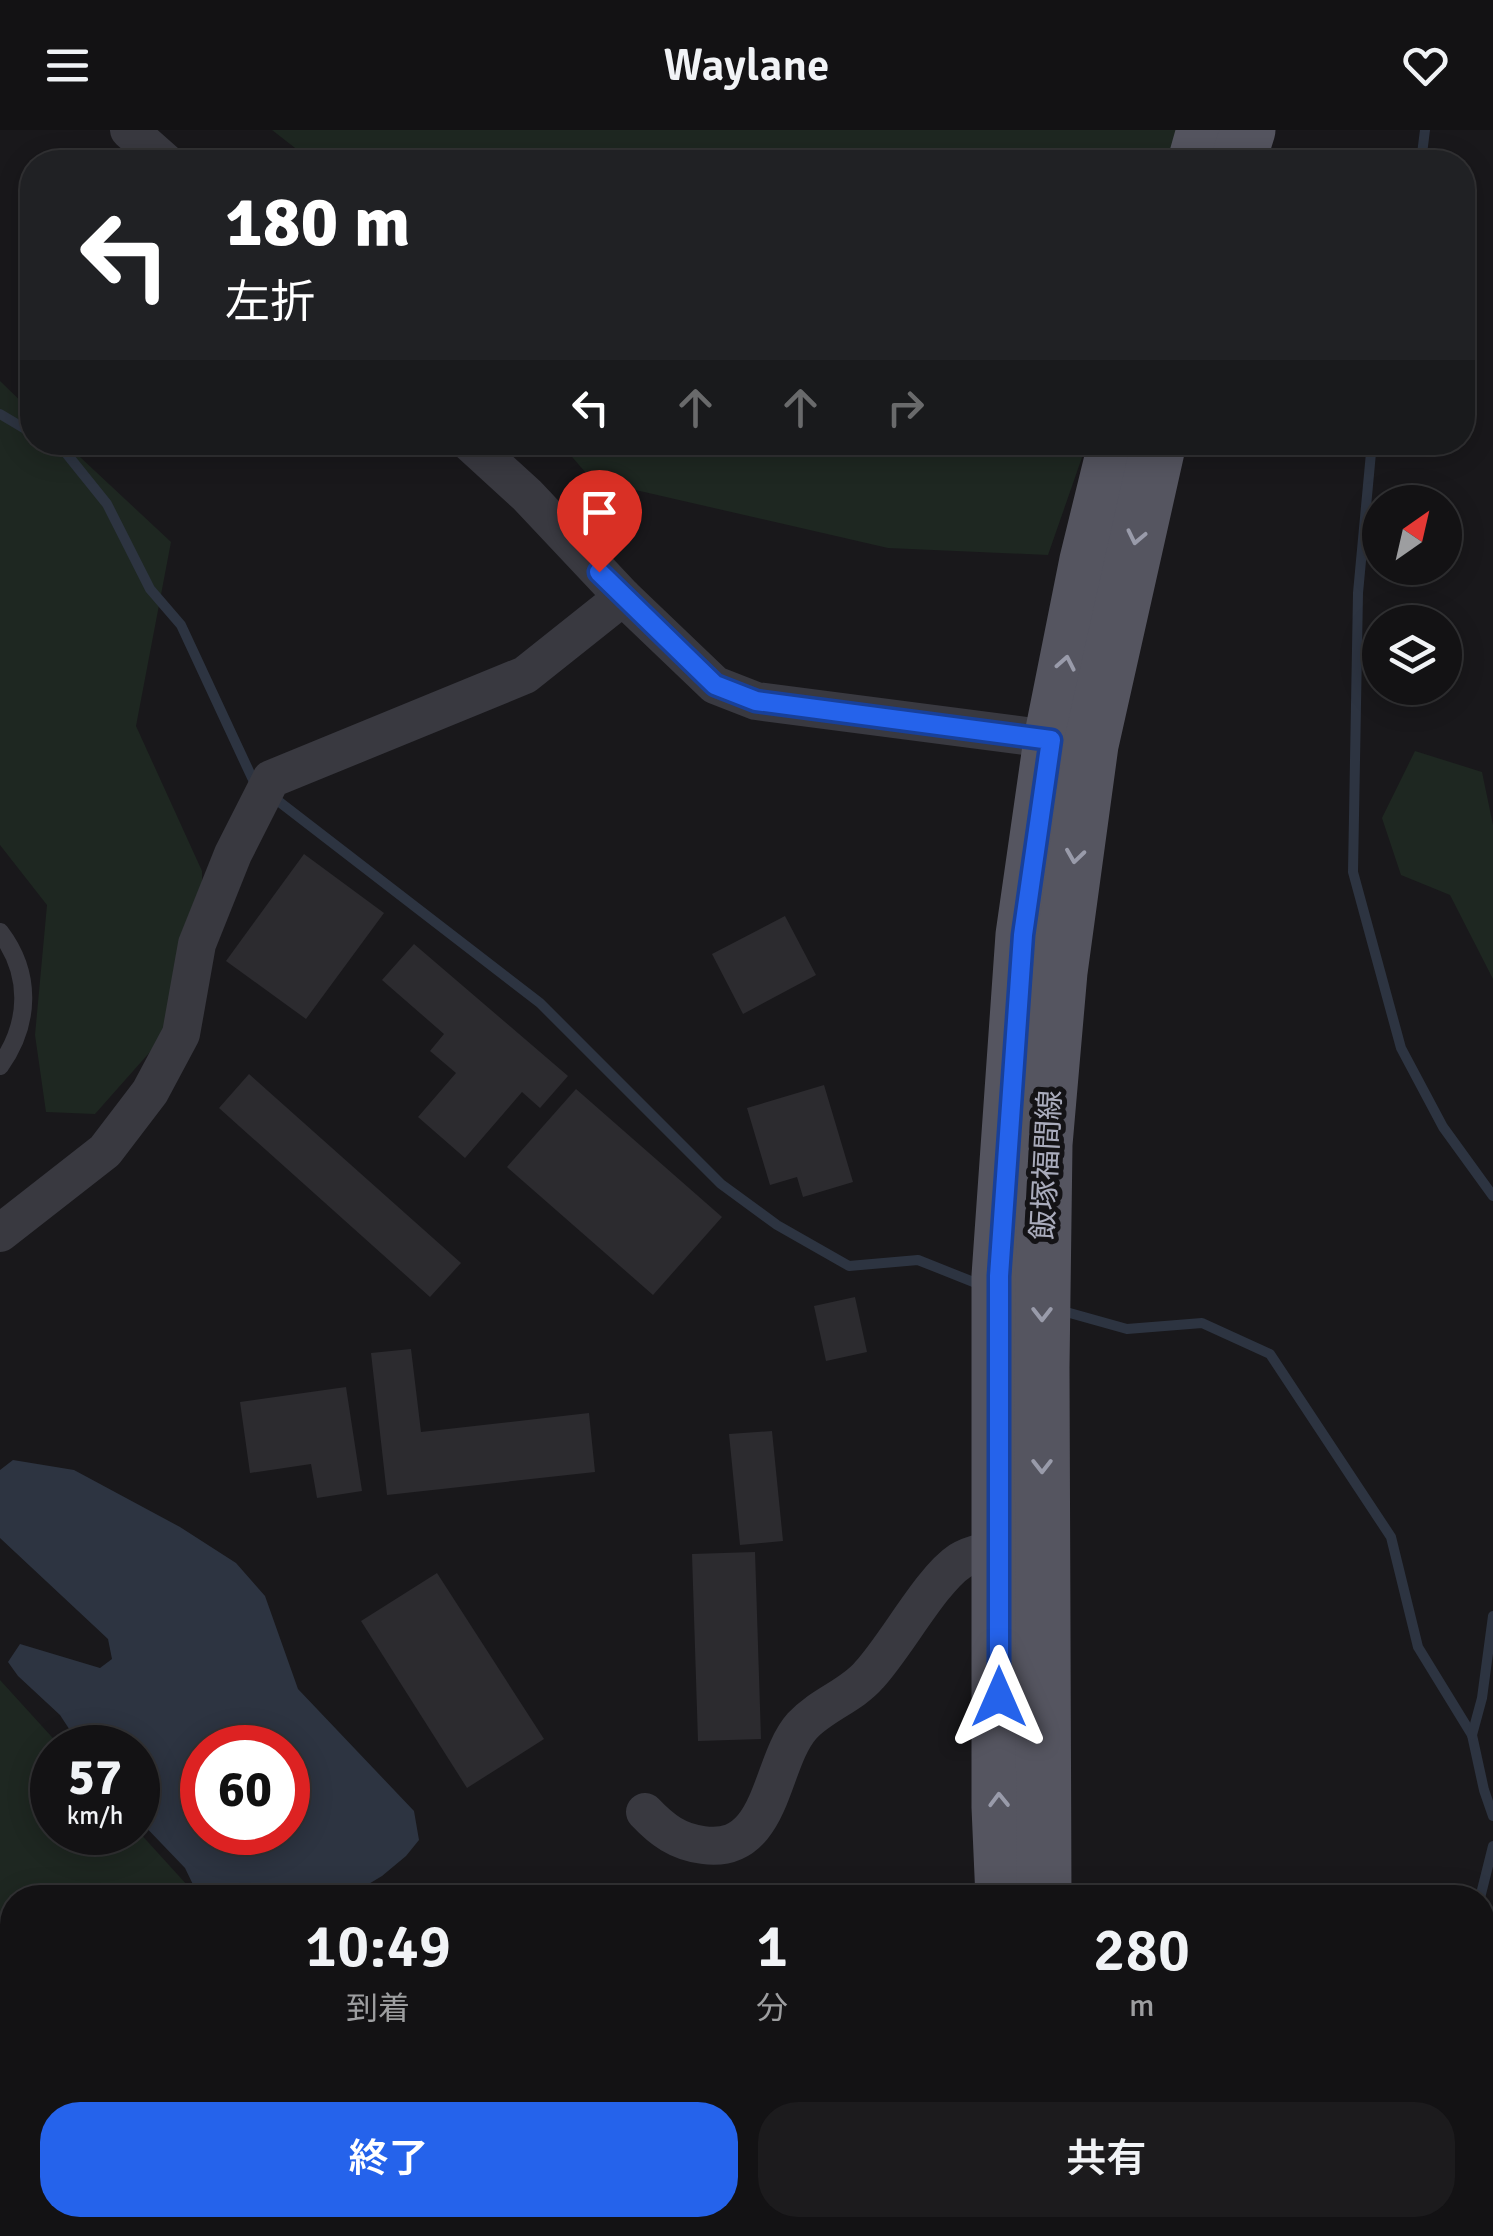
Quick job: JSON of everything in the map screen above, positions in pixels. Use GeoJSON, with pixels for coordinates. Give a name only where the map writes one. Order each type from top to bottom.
{"type":"FeatureCollection","features":[{"type":"Feature","properties":{"kind":"main road","name":"飯塚福間線"},"geometry":{"type":"LineString","coordinates":[[1071,742],[1087,560],[1113,455]]}},
{"type":"Feature","properties":{"kind":"main road","name":"飯塚福間線"},"geometry":{"type":"LineString","coordinates":[[1043,1885],[1020,1549],[1023,935],[1071,742],[1154,455]]}},
{"type":"Feature","properties":{"kind":"main road","name":"飯塚福間線"},"geometry":{"type":"LineString","coordinates":[[1002,1885],[999,1807],[1020,1549]]}},
{"type":"Feature","properties":{"kind":"street"},"geometry":{"type":"LineString","coordinates":[[129,130],[151,150]]}},
{"type":"Feature","properties":{"kind":"street"},"geometry":{"type":"LineString","coordinates":[[484,455],[715,685],[756,701],[1071,742]]}},
{"type":"Feature","properties":{"kind":"street"},"geometry":{"type":"LineString","coordinates":[[0,1233],[105,1152],[150,1092],[180,1034],[197,944],[233,854],[271,779],[525,675],[623,597]]}},
{"type":"Feature","properties":{"kind":"street"},"geometry":{"type":"LineString","coordinates":[[645,1812],[664,1832],[696,1844],[716,1847],[742,1839],[764,1810],[801,1727],[866,1679],[938,1583],[960,1561],[1020,1549]]}},
{"type":"Feature","properties":{"kind":"lane"},"geometry":{"type":"LineString","coordinates":[[0,1066],[21,1029],[25,1000],[22,975],[11,946],[1,934]]}},
{"type":"Feature","properties":{"kind":"shaded area"},"geometry":{"type":"Polygon","coordinates":[[[272,130],[1183,130],[1177,150],[298,150],[272,130]]]}},
{"type":"Feature","properties":{"kind":"shaded area"},"geometry":{"type":"Polygon","coordinates":[[[0,381],[20,400],[20,455],[78,455],[171,542],[136,726],[202,871],[203,992],[95,1114],[46,1112],[35,1035],[47,905],[0,845],[0,381]]]}},
{"type":"Feature","properties":{"kind":"shaded area"},"geometry":{"type":"Polygon","coordinates":[[[570,455],[1083,455],[1048,555],[888,548],[592,480],[570,455]]]}},
{"type":"Feature","properties":{"kind":"shaded area"},"geometry":{"type":"Polygon","coordinates":[[[1415,751],[1482,772],[1493,825],[1493,979],[1450,895],[1401,875],[1382,818],[1415,751]]]}},
{"type":"Feature","properties":{"kind":"shaded area"},"geometry":{"type":"Polygon","coordinates":[[[0,1680],[41,1725],[30,1725],[30,1855],[160,1855],[187,1885],[0,1885],[0,1680]]]}},
{"type":"Feature","properties":{"kind":"water"},"geometry":{"type":"Polygon","coordinates":[[[13,1460],[74,1470],[180,1527],[236,1563],[265,1596],[298,1689],[414,1811],[419,1840],[406,1856],[367,1885],[193,1885],[185,1868],[160,1842],[160,1725],[67,1725],[8,1662],[20,1644],[100,1668],[112,1659],[108,1639],[0,1538],[0,1470],[13,1460]]]}},
{"type":"Feature","properties":{"kind":"building"},"geometry":{"type":"Polygon","coordinates":[[[304,854],[384,913],[306,1019],[226,961],[304,854]]]}},
{"type":"Feature","properties":{"kind":"building"},"geometry":{"type":"Polygon","coordinates":[[[785,916],[816,975],[743,1014],[712,954],[785,916]]]}},
{"type":"Feature","properties":{"kind":"building"},"geometry":{"type":"Polygon","coordinates":[[[414,944],[568,1076],[540,1108],[522,1092],[465,1158],[418,1117],[456,1073],[430,1051],[444,1034],[382,980],[414,944]]]}},
{"type":"Feature","properties":{"kind":"building"},"geometry":{"type":"Polygon","coordinates":[[[249,1074],[461,1263],[430,1297],[219,1108],[249,1074]]]}},
{"type":"Feature","properties":{"kind":"building"},"geometry":{"type":"Polygon","coordinates":[[[824,1085],[853,1182],[803,1197],[797,1177],[770,1185],[747,1108],[824,1085]]]}},
{"type":"Feature","properties":{"kind":"building"},"geometry":{"type":"Polygon","coordinates":[[[576,1089],[722,1217],[653,1295],[507,1167],[576,1089]]]}},
{"type":"Feature","properties":{"kind":"building"},"geometry":{"type":"Polygon","coordinates":[[[855,1297],[867,1352],[826,1361],[814,1306],[855,1297]]]}},
{"type":"Feature","properties":{"kind":"building"},"geometry":{"type":"Polygon","coordinates":[[[411,1349],[421,1432],[589,1413],[595,1472],[387,1495],[371,1353],[411,1349]]]}},
{"type":"Feature","properties":{"kind":"building"},"geometry":{"type":"Polygon","coordinates":[[[346,1387],[362,1491],[317,1498],[311,1464],[250,1473],[240,1402],[346,1387]]]}},
{"type":"Feature","properties":{"kind":"building"},"geometry":{"type":"Polygon","coordinates":[[[772,1431],[783,1541],[740,1545],[729,1434],[772,1431]]]}},
{"type":"Feature","properties":{"kind":"building"},"geometry":{"type":"Polygon","coordinates":[[[755,1552],[761,1739],[698,1741],[692,1554],[755,1552]]]}},
{"type":"Feature","properties":{"kind":"building"},"geometry":{"type":"Polygon","coordinates":[[[437,1573],[544,1739],[467,1788],[361,1621],[437,1573]]]}},
{"type":"Feature","properties":{"kind":"waterway"},"geometry":{"type":"LineString","coordinates":[[1422,150],[1425,130]]}},
{"type":"Feature","properties":{"kind":"waterway"},"geometry":{"type":"LineString","coordinates":[[0,414],[20,426]]}},
{"type":"Feature","properties":{"kind":"waterway"},"geometry":{"type":"LineString","coordinates":[[68,455],[107,504],[150,589],[181,625],[254,782],[260,787]]}},
{"type":"Feature","properties":{"kind":"waterway"},"geometry":{"type":"LineString","coordinates":[[1371,455],[1358,593],[1353,872],[1401,1048],[1443,1127],[1493,1196]]}},
{"type":"Feature","properties":{"kind":"waterway"},"geometry":{"type":"LineString","coordinates":[[273,797],[540,1003],[721,1184],[777,1225],[849,1266],[918,1260],[981,1285]]}},
{"type":"Feature","properties":{"kind":"waterway"},"geometry":{"type":"LineString","coordinates":[[1059,1310],[1127,1329],[1202,1323],[1270,1354],[1391,1537],[1418,1647],[1472,1735],[1493,1816]]}},
{"type":"Feature","properties":{"kind":"waterway"},"geometry":{"type":"LineString","coordinates":[[1472,1735],[1482,1698],[1493,1616]]}},
{"type":"Feature","properties":{"kind":"waterway"},"geometry":{"type":"LineString","coordinates":[[1483,1885],[1493,1846]]}},
{"type":"Feature","properties":{"kind":"route"},"geometry":{"type":"LineString","coordinates":[[599,572],[715,685],[756,701],[1051,740],[1023,935],[999,1276],[999,1697]]}}]}
